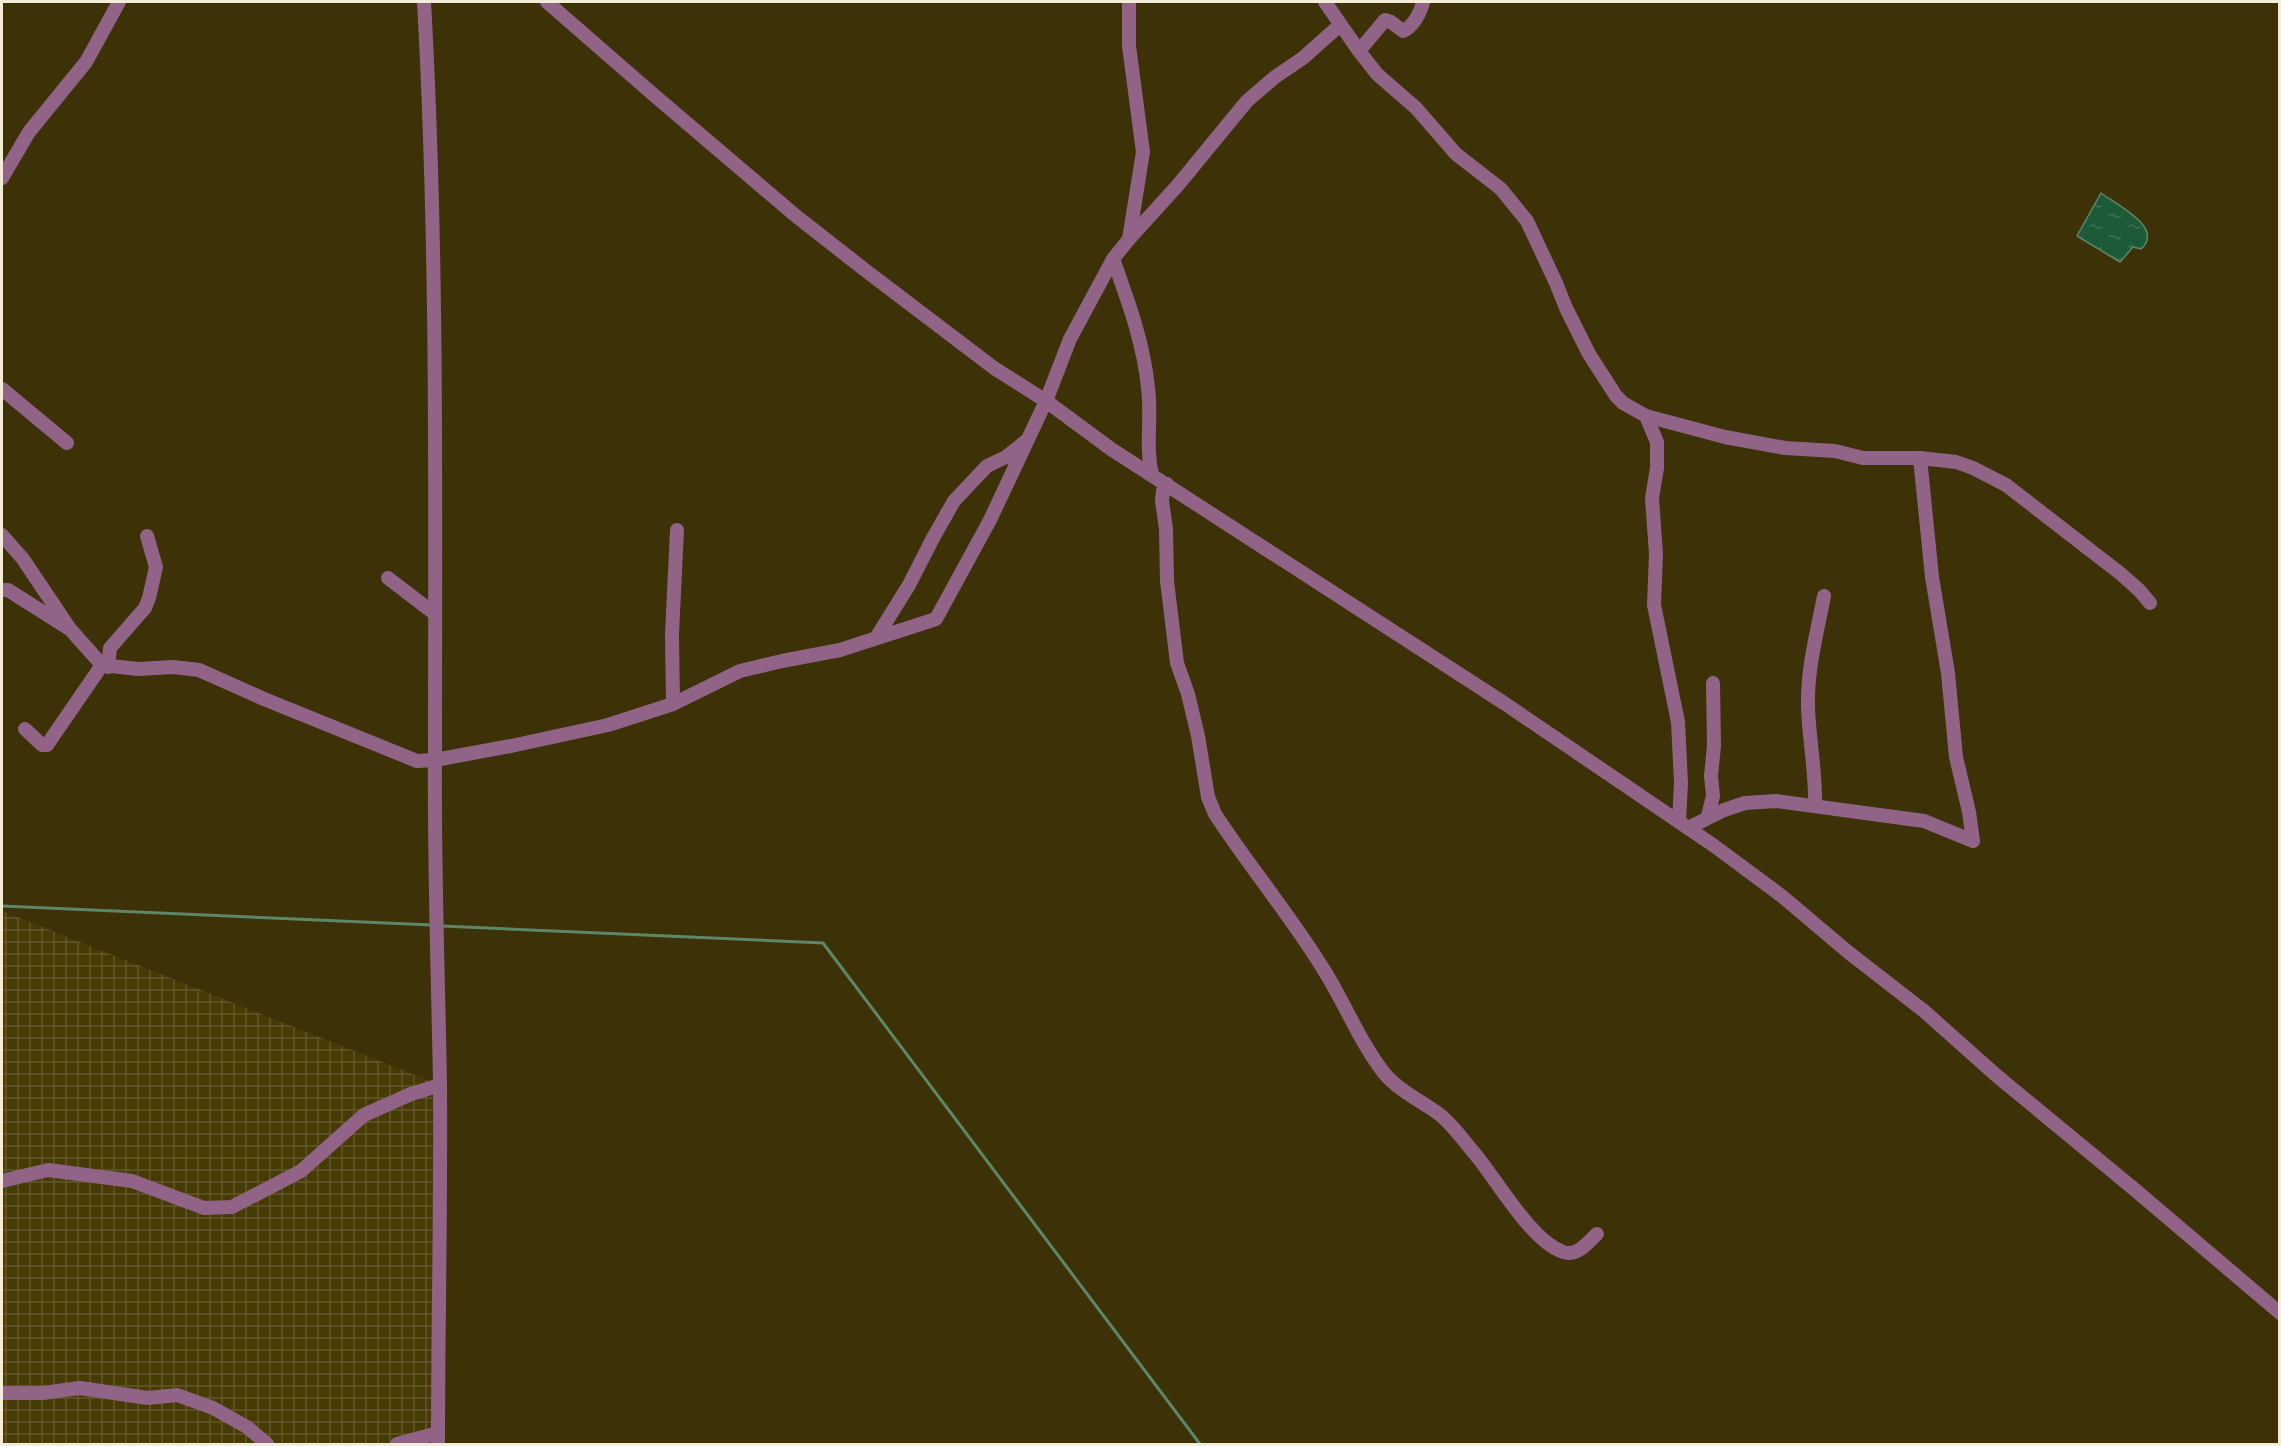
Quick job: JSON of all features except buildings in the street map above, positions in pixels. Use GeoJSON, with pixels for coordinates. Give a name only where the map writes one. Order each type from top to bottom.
{"type":"FeatureCollection","features":[{"type":"Feature","properties":{"kind":"street"},"geometry":{"type":"LineString","coordinates":[[2,178],[29,132],[86,63],[119,2]]}},
{"type":"Feature","properties":{"kind":"street"},"geometry":{"type":"LineString","coordinates":[[397,1444],[438,1438],[440,1085],[435,760],[432,225],[424,2]]}},
{"type":"Feature","properties":{"kind":"street"},"geometry":{"type":"LineString","coordinates":[[547,2],[726,157],[839,250],[994,368],[1046,401],[1111,449],[1504,703],[1683,825],[1783,897],[1848,952],[1924,1011],[1997,1076],[2280,1313]]}},
{"type":"Feature","properties":{"kind":"street"},"geometry":{"type":"LineString","coordinates":[[1128,238],[1143,152],[1129,46],[1129,2]]}},
{"type":"Feature","properties":{"kind":"street"},"geometry":{"type":"LineString","coordinates":[[1359,51],[1385,20],[1403,30],[1409,28],[1420,13],[1423,2]]}},
{"type":"Feature","properties":{"kind":"street"},"geometry":{"type":"LineString","coordinates":[[1328,4],[1377,74],[1416,108],[1455,153],[1501,189],[1527,221],[1589,354],[1616,396],[1635,411],[1725,437],[1785,448],[1835,451],[1863,458],[1920,458],[1956,462],[1974,468],[2006,485],[2121,574],[2150,603]]}},
{"type":"Feature","properties":{"kind":"street"},"geometry":{"type":"LineString","coordinates":[[2,535],[23,559],[70,629],[105,666],[138,669],[179,667],[199,670],[417,761],[435,760],[567,736],[608,725],[673,704],[740,671],[840,650],[936,619],[990,520],[1046,401],[1070,339],[1113,259],[1128,238],[1178,185],[1247,101],[1275,77],[1304,58],[1341,25]]}},
{"type":"Feature","properties":{"kind":"street"},"geometry":{"type":"LineString","coordinates":[[1113,259],[1145,360],[1150,415],[1147,440],[1148,457],[1152,475]]}},
{"type":"Feature","properties":{"kind":"street"},"geometry":{"type":"LineString","coordinates":[[2,389],[67,443]]}},
{"type":"Feature","properties":{"kind":"street"},"geometry":{"type":"LineString","coordinates":[[1646,416],[1657,442],[1657,468],[1652,498],[1656,554],[1654,604],[1679,733],[1683,825]]}},
{"type":"Feature","properties":{"kind":"street"},"geometry":{"type":"LineString","coordinates":[[876,638],[909,585],[954,501],[987,466],[1006,457],[1028,440]]}},
{"type":"Feature","properties":{"kind":"street"},"geometry":{"type":"LineString","coordinates":[[1683,825],[1745,803],[1761,801],[1924,821],[1973,841],[1969,812],[1956,757],[1947,673],[1932,577],[1920,458]]}},
{"type":"Feature","properties":{"kind":"street"},"geometry":{"type":"LineString","coordinates":[[1167,484],[1163,491],[1162,501],[1166,529],[1167,581],[1177,663],[1193,715],[1208,797],[1215,814],[1322,966],[1365,1044],[1386,1076],[1441,1116],[1453,1128],[1522,1217],[1552,1246],[1563,1252],[1572,1253],[1580,1250],[1597,1234]]}},
{"type":"Feature","properties":{"kind":"street"},"geometry":{"type":"LineString","coordinates":[[673,704],[672,634],[676,530]]}},
{"type":"Feature","properties":{"kind":"street"},"geometry":{"type":"LineString","coordinates":[[26,729],[42,745],[47,745],[105,666],[110,648],[145,608],[156,567],[147,536]]}},
{"type":"Feature","properties":{"kind":"street"},"geometry":{"type":"LineString","coordinates":[[388,578],[435,614]]}},
{"type":"Feature","properties":{"kind":"street"},"geometry":{"type":"LineString","coordinates":[[2,590],[8,590],[70,629]]}},
{"type":"Feature","properties":{"kind":"street"},"geometry":{"type":"LineString","coordinates":[[1815,806],[1816,779],[1808,708],[1809,673],[1812,646],[1824,596]]}},
{"type":"Feature","properties":{"kind":"street"},"geometry":{"type":"LineString","coordinates":[[1708,816],[1713,796],[1711,776],[1714,746],[1713,683]]}},
{"type":"Feature","properties":{"kind":"street"},"geometry":{"type":"LineString","coordinates":[[2,1181],[48,1170],[132,1181],[204,1208],[232,1208],[301,1171],[364,1115],[411,1094],[440,1085]]}},
{"type":"Feature","properties":{"kind":"street"},"geometry":{"type":"LineString","coordinates":[[2,1393],[43,1394],[80,1388],[148,1398],[177,1395],[193,1399],[222,1413],[247,1428],[267,1444]]}},
{"type":"Feature","properties":{"kind":"shaded area"},"geometry":{"type":"Polygon","coordinates":[[[2,911],[440,1085],[440,1444],[2,1444],[2,911]]]}},
{"type":"Feature","properties":{"kind":"water"},"geometry":{"type":"Polygon","coordinates":[[[2101,193],[2127,210],[2143,225],[2147,233],[2147,241],[2141,249],[2133,247],[2120,262],[2077,236],[2101,193]]]}},
{"type":"Feature","properties":{"kind":"waterway"},"geometry":{"type":"LineString","coordinates":[[2,906],[432,925]]}},
{"type":"Feature","properties":{"kind":"waterway"},"geometry":{"type":"LineString","coordinates":[[442,926],[823,943],[1200,1444]]}}]}
